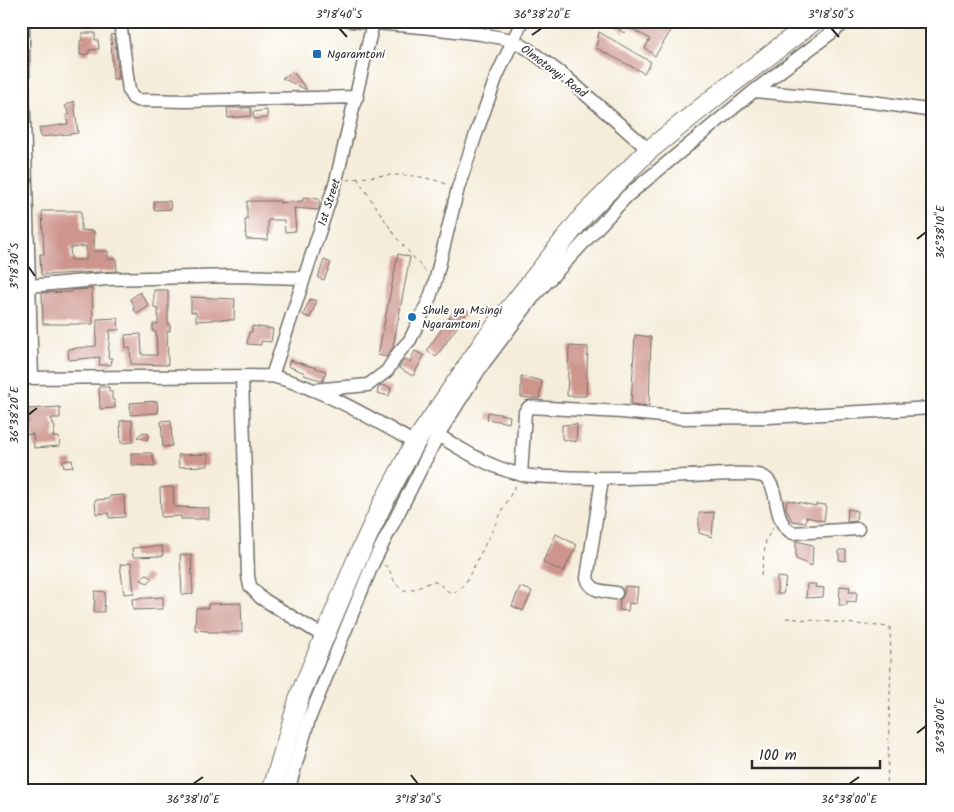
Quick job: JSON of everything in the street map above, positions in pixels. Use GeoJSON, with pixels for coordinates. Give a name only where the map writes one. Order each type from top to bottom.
{"type":"FeatureCollection","features":[{"type":"Feature","properties":{"kind":"highway"},"geometry":{"type":"LineString","coordinates":[[272,791],[300,695],[378,514],[415,443],[485,340],[584,215],[648,151],[814,21]]}},
{"type":"Feature","properties":{"kind":"street"},"geometry":{"type":"LineString","coordinates":[[23,21],[22,86],[29,286],[26,378],[272,376],[313,390],[381,423],[415,443]]}},
{"type":"Feature","properties":{"kind":"street"},"geometry":{"type":"LineString","coordinates":[[120,21],[129,91],[133,98],[137,100],[186,101],[357,97]]}},
{"type":"Feature","properties":{"kind":"street","name":"Olmotonyi Road"},"geometry":{"type":"LineString","coordinates":[[351,21],[422,27],[481,34],[512,40],[528,49],[566,78],[648,151]]}},
{"type":"Feature","properties":{"kind":"street"},"geometry":{"type":"LineString","coordinates":[[313,390],[368,385],[387,371],[399,352],[410,340],[429,300],[435,282],[458,188],[496,78],[522,21]]}},
{"type":"Feature","properties":{"kind":"street"},"geometry":{"type":"LineString","coordinates":[[288,791],[310,719],[373,563],[438,435],[482,367],[535,295],[627,196],[754,91],[847,21]]}},
{"type":"Feature","properties":{"kind":"street","name":"1st Street"},"geometry":{"type":"LineString","coordinates":[[272,376],[336,181],[373,23]]}},
{"type":"Feature","properties":{"kind":"street"},"geometry":{"type":"LineString","coordinates":[[754,91],[873,102],[933,112]]}},
{"type":"Feature","properties":{"kind":"street"},"geometry":{"type":"LineString","coordinates":[[29,286],[107,279],[235,276],[304,278]]}},
{"type":"Feature","properties":{"kind":"street"},"geometry":{"type":"LineString","coordinates":[[242,377],[248,576],[250,586],[260,598],[325,637]]}},
{"type":"Feature","properties":{"kind":"street"},"geometry":{"type":"LineString","coordinates":[[521,475],[525,412],[529,408],[622,412],[682,418],[769,417],[933,408]]}},
{"type":"Feature","properties":{"kind":"street"},"geometry":{"type":"LineString","coordinates":[[438,435],[475,458],[521,475],[602,479],[720,475],[761,476],[772,487],[780,520],[786,530],[793,533],[858,529]]}},
{"type":"Feature","properties":{"kind":"street"},"geometry":{"type":"LineString","coordinates":[[602,479],[587,578],[591,587],[616,593]]}},
{"type":"Feature","properties":{"kind":"path"},"geometry":{"type":"LineString","coordinates":[[336,181],[374,175],[406,174],[433,179],[458,188]]}},
{"type":"Feature","properties":{"kind":"path"},"geometry":{"type":"LineString","coordinates":[[356,178],[396,236],[435,282]]}},
{"type":"Feature","properties":{"kind":"path"},"geometry":{"type":"LineString","coordinates":[[373,563],[388,567],[396,585],[401,589],[408,591],[418,589],[433,581],[450,592],[459,590],[466,582],[521,475]]}},
{"type":"Feature","properties":{"kind":"path"},"geometry":{"type":"LineString","coordinates":[[761,576],[766,540],[780,520]]}},
{"type":"Feature","properties":{"kind":"path"},"geometry":{"type":"LineString","coordinates":[[786,618],[890,627],[891,663],[887,791]]}},
{"type":"Feature","properties":{"kind":"building"},"geometry":{"type":"Polygon","coordinates":[[[608,21],[647,21],[657,26],[660,21],[663,21],[672,29],[655,56],[645,48],[650,39],[627,26],[624,33],[608,21]]]}},
{"type":"Feature","properties":{"kind":"building"},"geometry":{"type":"Polygon","coordinates":[[[599,32],[651,62],[644,73],[596,48],[599,32]]]}},
{"type":"Feature","properties":{"kind":"building"},"geometry":{"type":"Polygon","coordinates":[[[82,33],[95,33],[95,40],[98,40],[99,49],[89,50],[89,54],[80,55],[82,33]]]}},
{"type":"Feature","properties":{"kind":"building"},"geometry":{"type":"Polygon","coordinates":[[[114,34],[119,79],[113,79],[111,35],[114,34]]]}},
{"type":"Feature","properties":{"kind":"building"},"geometry":{"type":"Polygon","coordinates":[[[293,72],[307,90],[282,78],[293,72]]]}},
{"type":"Feature","properties":{"kind":"building"},"geometry":{"type":"Polygon","coordinates":[[[74,101],[78,133],[41,137],[39,128],[68,124],[66,115],[70,115],[65,106],[74,101]]]}},
{"type":"Feature","properties":{"kind":"building"},"geometry":{"type":"Polygon","coordinates":[[[227,108],[251,108],[251,116],[228,118],[227,108]]]}},
{"type":"Feature","properties":{"kind":"building"},"geometry":{"type":"Polygon","coordinates":[[[267,110],[267,118],[254,119],[253,112],[267,110]]]}},
{"type":"Feature","properties":{"kind":"building"},"geometry":{"type":"Polygon","coordinates":[[[303,197],[319,199],[319,208],[318,210],[294,208],[296,231],[285,232],[284,220],[268,220],[268,240],[246,239],[247,201],[280,201],[280,203],[303,201],[303,197]]]}},
{"type":"Feature","properties":{"kind":"building"},"geometry":{"type":"Polygon","coordinates":[[[154,201],[170,201],[171,209],[154,210],[154,201]]]}},
{"type":"Feature","properties":{"kind":"building"},"geometry":{"type":"Polygon","coordinates":[[[42,211],[81,211],[81,230],[94,231],[94,251],[108,251],[108,259],[116,259],[117,271],[41,275],[40,254],[44,254],[42,211]],[[86,246],[70,248],[71,260],[86,260],[86,246]]]}},
{"type":"Feature","properties":{"kind":"building"},"geometry":{"type":"Polygon","coordinates":[[[398,254],[410,257],[393,347],[386,357],[378,355],[398,254]]]}},
{"type":"Feature","properties":{"kind":"building"},"geometry":{"type":"Polygon","coordinates":[[[324,260],[331,263],[324,280],[318,278],[324,260]]]}},
{"type":"Feature","properties":{"kind":"building"},"geometry":{"type":"Polygon","coordinates":[[[92,289],[93,324],[43,324],[42,293],[92,289]]]}},
{"type":"Feature","properties":{"kind":"building"},"geometry":{"type":"Polygon","coordinates":[[[154,290],[168,290],[168,324],[170,324],[170,331],[167,331],[168,365],[131,364],[130,348],[126,348],[125,335],[141,334],[142,355],[157,355],[156,332],[153,332],[153,324],[158,324],[158,309],[154,308],[154,290]]]}},
{"type":"Feature","properties":{"kind":"building"},"geometry":{"type":"Polygon","coordinates":[[[140,292],[149,306],[137,314],[130,299],[140,292]]]}},
{"type":"Feature","properties":{"kind":"building"},"geometry":{"type":"Polygon","coordinates":[[[191,297],[235,299],[234,320],[213,319],[196,321],[196,312],[191,312],[191,297]]]}},
{"type":"Feature","properties":{"kind":"building"},"geometry":{"type":"Polygon","coordinates":[[[310,299],[317,301],[310,318],[303,315],[310,299]]]}},
{"type":"Feature","properties":{"kind":"building"},"geometry":{"type":"Polygon","coordinates":[[[457,307],[466,314],[436,357],[427,350],[457,307]]]}},
{"type":"Feature","properties":{"kind":"building"},"geometry":{"type":"Polygon","coordinates":[[[118,318],[119,330],[110,330],[108,358],[112,358],[111,365],[99,365],[100,357],[69,360],[68,349],[96,346],[97,319],[118,318]]]}},
{"type":"Feature","properties":{"kind":"building"},"geometry":{"type":"Polygon","coordinates":[[[252,326],[273,329],[271,342],[261,341],[261,345],[247,344],[249,332],[252,332],[252,326]]]}},
{"type":"Feature","properties":{"kind":"building"},"geometry":{"type":"Polygon","coordinates":[[[635,335],[651,337],[649,406],[631,404],[635,335]]]}},
{"type":"Feature","properties":{"kind":"building"},"geometry":{"type":"Polygon","coordinates":[[[569,346],[588,347],[586,396],[567,396],[569,346]]]}},
{"type":"Feature","properties":{"kind":"building"},"geometry":{"type":"Polygon","coordinates":[[[415,351],[424,356],[413,376],[399,368],[404,359],[410,362],[415,351]]]}},
{"type":"Feature","properties":{"kind":"building"},"geometry":{"type":"Polygon","coordinates":[[[290,360],[326,371],[323,381],[304,375],[305,373],[288,366],[290,360]]]}},
{"type":"Feature","properties":{"kind":"building"},"geometry":{"type":"Polygon","coordinates":[[[521,376],[542,381],[539,399],[521,397],[521,376]]]}},
{"type":"Feature","properties":{"kind":"building"},"geometry":{"type":"Polygon","coordinates":[[[382,385],[391,388],[389,396],[377,393],[382,385]]]}},
{"type":"Feature","properties":{"kind":"building"},"geometry":{"type":"Polygon","coordinates":[[[99,387],[109,387],[109,391],[112,391],[112,400],[115,400],[115,408],[100,409],[99,387]]]}},
{"type":"Feature","properties":{"kind":"building"},"geometry":{"type":"Polygon","coordinates":[[[157,401],[158,413],[131,415],[130,403],[157,401]]]}},
{"type":"Feature","properties":{"kind":"building"},"geometry":{"type":"Polygon","coordinates":[[[60,407],[60,418],[51,418],[55,428],[53,437],[59,437],[60,446],[34,448],[33,434],[21,435],[21,424],[28,423],[27,409],[60,407]]]}},
{"type":"Feature","properties":{"kind":"building"},"geometry":{"type":"Polygon","coordinates":[[[488,412],[510,416],[509,423],[487,419],[488,412]]]}},
{"type":"Feature","properties":{"kind":"building"},"geometry":{"type":"Polygon","coordinates":[[[132,420],[133,442],[121,443],[120,421],[132,420]]]}},
{"type":"Feature","properties":{"kind":"building"},"geometry":{"type":"Polygon","coordinates":[[[171,420],[172,446],[163,447],[161,421],[171,420]]]}},
{"type":"Feature","properties":{"kind":"building"},"geometry":{"type":"Polygon","coordinates":[[[577,424],[576,442],[562,439],[562,425],[577,424]]]}},
{"type":"Feature","properties":{"kind":"building"},"geometry":{"type":"Polygon","coordinates":[[[143,432],[149,434],[147,440],[137,437],[143,432]]]}},
{"type":"Feature","properties":{"kind":"building"},"geometry":{"type":"Polygon","coordinates":[[[131,453],[152,453],[155,466],[131,465],[131,453]]]}},
{"type":"Feature","properties":{"kind":"building"},"geometry":{"type":"Polygon","coordinates":[[[208,454],[208,466],[179,467],[178,455],[208,454]]]}},
{"type":"Feature","properties":{"kind":"building"},"geometry":{"type":"Polygon","coordinates":[[[72,460],[73,467],[64,468],[63,461],[72,460]]]}},
{"type":"Feature","properties":{"kind":"building"},"geometry":{"type":"Polygon","coordinates":[[[173,487],[174,507],[209,508],[209,519],[181,519],[181,516],[161,517],[160,488],[173,487]]]}},
{"type":"Feature","properties":{"kind":"building"},"geometry":{"type":"Polygon","coordinates":[[[124,495],[125,517],[109,518],[109,513],[96,514],[95,500],[110,499],[110,496],[124,495]]]}},
{"type":"Feature","properties":{"kind":"building"},"geometry":{"type":"Polygon","coordinates":[[[787,500],[816,506],[816,504],[826,505],[824,521],[806,517],[806,523],[792,521],[786,508],[787,500]]]}},
{"type":"Feature","properties":{"kind":"building"},"geometry":{"type":"Polygon","coordinates":[[[848,509],[857,511],[856,521],[847,522],[848,509]]]}},
{"type":"Feature","properties":{"kind":"building"},"geometry":{"type":"Polygon","coordinates":[[[714,512],[712,537],[699,533],[699,513],[714,512]]]}},
{"type":"Feature","properties":{"kind":"building"},"geometry":{"type":"Polygon","coordinates":[[[556,534],[577,545],[563,572],[543,562],[556,534]]]}},
{"type":"Feature","properties":{"kind":"building"},"geometry":{"type":"Polygon","coordinates":[[[796,541],[813,545],[812,566],[796,559],[796,541]]]}},
{"type":"Feature","properties":{"kind":"building"},"geometry":{"type":"Polygon","coordinates":[[[162,546],[163,556],[133,557],[132,548],[162,546]]]}},
{"type":"Feature","properties":{"kind":"building"},"geometry":{"type":"Polygon","coordinates":[[[839,550],[846,550],[846,561],[839,560],[839,550]]]}},
{"type":"Feature","properties":{"kind":"building"},"geometry":{"type":"Polygon","coordinates":[[[180,555],[191,555],[193,594],[182,595],[180,555]]]}},
{"type":"Feature","properties":{"kind":"building"},"geometry":{"type":"Polygon","coordinates":[[[131,563],[134,593],[124,594],[120,565],[131,563]]]}},
{"type":"Feature","properties":{"kind":"building"},"geometry":{"type":"Polygon","coordinates":[[[146,574],[152,578],[148,583],[141,580],[146,574]]]}},
{"type":"Feature","properties":{"kind":"building"},"geometry":{"type":"Polygon","coordinates":[[[777,577],[786,578],[783,594],[777,594],[777,577]]]}},
{"type":"Feature","properties":{"kind":"building"},"geometry":{"type":"Polygon","coordinates":[[[807,584],[816,584],[815,587],[824,588],[823,597],[806,598],[807,584]]]}},
{"type":"Feature","properties":{"kind":"building"},"geometry":{"type":"Polygon","coordinates":[[[625,586],[638,587],[636,604],[629,603],[628,611],[619,610],[625,586]]]}},
{"type":"Feature","properties":{"kind":"building"},"geometry":{"type":"Polygon","coordinates":[[[840,586],[850,587],[849,592],[857,592],[856,602],[847,601],[847,605],[839,605],[840,586]]]}},
{"type":"Feature","properties":{"kind":"building"},"geometry":{"type":"Polygon","coordinates":[[[520,587],[532,591],[523,611],[512,606],[520,587]]]}},
{"type":"Feature","properties":{"kind":"building"},"geometry":{"type":"Polygon","coordinates":[[[95,591],[105,592],[104,612],[94,612],[95,591]]]}},
{"type":"Feature","properties":{"kind":"building"},"geometry":{"type":"Polygon","coordinates":[[[163,597],[163,609],[133,610],[132,599],[163,597]]]}},
{"type":"Feature","properties":{"kind":"building"},"geometry":{"type":"Polygon","coordinates":[[[241,603],[242,632],[195,630],[196,608],[208,608],[208,604],[241,603]]]}},
{"type":"Feature","properties":{"kind":"place","name":"Ngaramtoni"},"geometry":{"type":"Point","coordinates":[317,54]}},
{"type":"Feature","properties":{"kind":"place","name":"Shule ya Msingi Ngaramtoni"},"geometry":{"type":"Point","coordinates":[412,317]}}]}
